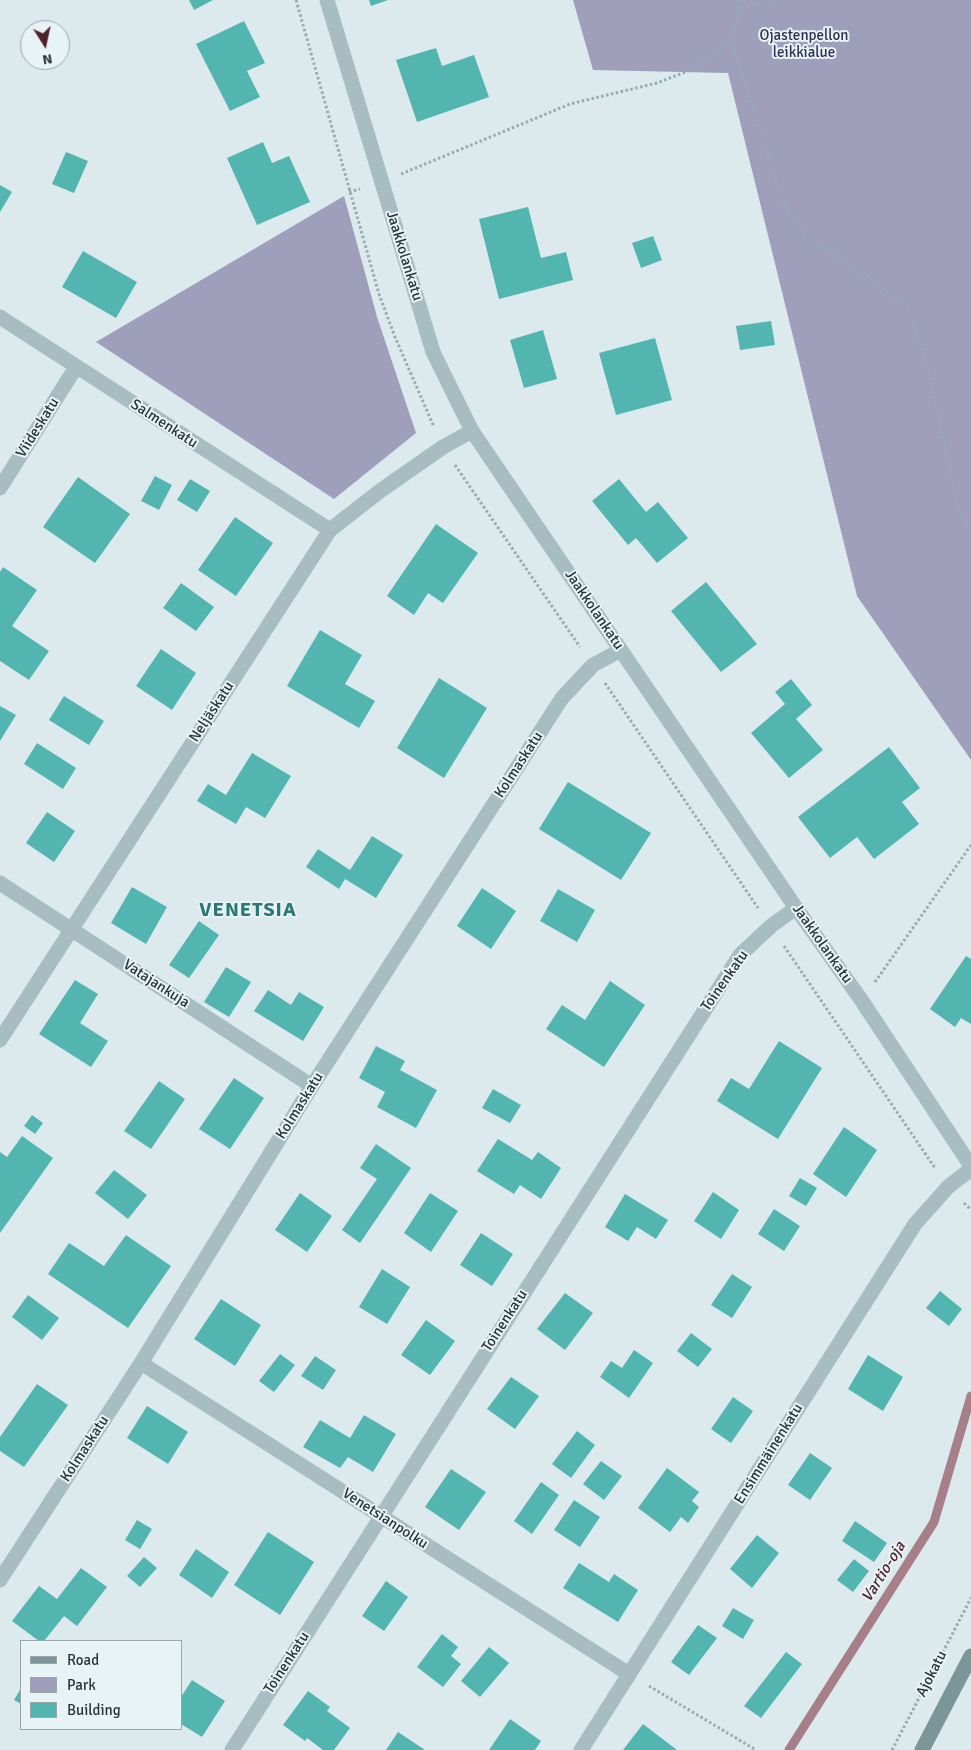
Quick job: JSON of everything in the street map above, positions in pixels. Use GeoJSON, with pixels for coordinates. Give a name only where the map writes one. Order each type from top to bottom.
{"type":"FeatureCollection","features":[{"type":"Feature","properties":{"kind":"street","name":"Jaakkolankatu"},"geometry":{"type":"LineString","coordinates":[[327,0],[433,352],[472,431],[796,908],[862,1001],[971,1167]]}},
{"type":"Feature","properties":{"kind":"street","name":"Salmenkatu"},"geometry":{"type":"LineString","coordinates":[[0,317],[330,530]]}},
{"type":"Feature","properties":{"kind":"street","name":"Viideskatu"},"geometry":{"type":"LineString","coordinates":[[0,488],[76,367]]}},
{"type":"Feature","properties":{"kind":"street","name":"Neljäskatu"},"geometry":{"type":"LineString","coordinates":[[0,1040],[330,530],[388,485],[443,447],[472,431]]}},
{"type":"Feature","properties":{"kind":"street","name":"Kolmaskatu"},"geometry":{"type":"LineString","coordinates":[[0,1580],[141,1363],[312,1086],[562,698],[593,666],[621,650]]}},
{"type":"Feature","properties":{"kind":"street","name":"Vatajankuja"},"geometry":{"type":"LineString","coordinates":[[0,882],[312,1086]]}},
{"type":"Feature","properties":{"kind":"street","name":"Toinenkatu"},"geometry":{"type":"LineString","coordinates":[[232,1750],[740,955],[771,926],[796,908]]}},
{"type":"Feature","properties":{"kind":"street","name":"Ensimmäinenkatu"},"geometry":{"type":"LineString","coordinates":[[581,1750],[915,1224],[948,1187],[971,1167]]}},
{"type":"Feature","properties":{"kind":"street","name":"Venetsianpolku"},"geometry":{"type":"LineString","coordinates":[[141,1363],[629,1674]]}},
{"type":"Feature","properties":{"kind":"street","name":"Ajokatu"},"geometry":{"type":"LineString","coordinates":[[922,1750],[971,1656]]}},
{"type":"Feature","properties":{"kind":"path"},"geometry":{"type":"LineString","coordinates":[[349,192],[381,183],[570,104],[657,83],[693,69],[730,40],[742,0]]}},
{"type":"Feature","properties":{"kind":"path"},"geometry":{"type":"LineString","coordinates":[[741,8],[778,0]]}},
{"type":"Feature","properties":{"kind":"path"},"geometry":{"type":"LineString","coordinates":[[730,40],[774,176],[788,212],[805,235],[871,279],[906,306],[924,351],[958,507],[971,532]]}},
{"type":"Feature","properties":{"kind":"path"},"geometry":{"type":"LineString","coordinates":[[862,1001],[971,845]]}},
{"type":"Feature","properties":{"kind":"path","name":"Ajokatu"},"geometry":{"type":"LineString","coordinates":[[892,1750],[971,1598]]}},
{"type":"Feature","properties":{"kind":"path"},"geometry":{"type":"LineString","coordinates":[[629,1674],[756,1750]]}},
{"type":"Feature","properties":{"kind":"green space","name":"Ojastenpellon leikkialue"},"geometry":{"type":"Polygon","coordinates":[[[573,0],[971,0],[971,760],[857,596],[728,73],[593,70],[573,0]]]}},
{"type":"Feature","properties":{"kind":"green space"},"geometry":{"type":"Polygon","coordinates":[[[344,196],[377,317],[416,433],[334,499],[96,342],[344,196]]]}},
{"type":"Feature","properties":{"kind":"building"},"geometry":{"type":"Polygon","coordinates":[[[189,0],[213,0],[194,10],[189,0]]]}},
{"type":"Feature","properties":{"kind":"building"},"geometry":{"type":"Polygon","coordinates":[[[369,0],[388,0],[371,6],[369,0]]]}},
{"type":"Feature","properties":{"kind":"building"},"geometry":{"type":"Polygon","coordinates":[[[244,21],[265,63],[247,71],[260,97],[230,111],[196,44],[244,21]]]}},
{"type":"Feature","properties":{"kind":"building"},"geometry":{"type":"Polygon","coordinates":[[[436,48],[442,66],[474,55],[489,97],[417,122],[396,60],[436,48]]]}},
{"type":"Feature","properties":{"kind":"building"},"geometry":{"type":"Polygon","coordinates":[[[263,142],[272,163],[289,156],[310,202],[257,225],[227,158],[263,142]]]}},
{"type":"Feature","properties":{"kind":"building"},"geometry":{"type":"Polygon","coordinates":[[[66,152],[88,161],[74,193],[52,184],[66,152]]]}},
{"type":"Feature","properties":{"kind":"building"},"geometry":{"type":"Polygon","coordinates":[[[0,185],[12,192],[0,212],[0,185]]]}},
{"type":"Feature","properties":{"kind":"building"},"geometry":{"type":"Polygon","coordinates":[[[528,207],[541,258],[566,252],[573,280],[499,299],[479,219],[528,207]]]}},
{"type":"Feature","properties":{"kind":"building"},"geometry":{"type":"Polygon","coordinates":[[[653,236],[662,260],[641,268],[632,243],[653,236]]]}},
{"type":"Feature","properties":{"kind":"building"},"geometry":{"type":"Polygon","coordinates":[[[83,251],[137,282],[116,318],[62,287],[83,251]]]}},
{"type":"Feature","properties":{"kind":"building"},"geometry":{"type":"Polygon","coordinates":[[[771,321],[775,345],[740,350],[736,326],[771,321]]]}},
{"type":"Feature","properties":{"kind":"building"},"geometry":{"type":"Polygon","coordinates":[[[543,330],[557,379],[524,388],[510,340],[543,330]]]}},
{"type":"Feature","properties":{"kind":"building"},"geometry":{"type":"Polygon","coordinates":[[[655,338],[672,400],[616,415],[599,353],[655,338]]]}},
{"type":"Feature","properties":{"kind":"building"},"geometry":{"type":"Polygon","coordinates":[[[155,476],[172,485],[159,510],[141,501],[155,476]]]}},
{"type":"Feature","properties":{"kind":"building"},"geometry":{"type":"Polygon","coordinates":[[[78,477],[130,514],[95,563],[43,527],[78,477]]]}},
{"type":"Feature","properties":{"kind":"building"},"geometry":{"type":"Polygon","coordinates":[[[190,479],[210,491],[197,512],[177,500],[190,479]]]}},
{"type":"Feature","properties":{"kind":"building"},"geometry":{"type":"Polygon","coordinates":[[[619,479],[646,512],[658,502],[688,538],[657,563],[636,538],[628,545],[592,501],[619,479]]]}},
{"type":"Feature","properties":{"kind":"building"},"geometry":{"type":"Polygon","coordinates":[[[235,517],[273,543],[236,596],[198,570],[235,517]]]}},
{"type":"Feature","properties":{"kind":"building"},"geometry":{"type":"Polygon","coordinates":[[[436,524],[478,553],[443,603],[428,593],[414,615],[387,596],[436,524]]]}},
{"type":"Feature","properties":{"kind":"building"},"geometry":{"type":"Polygon","coordinates":[[[3,567],[37,590],[12,626],[49,651],[29,680],[0,661],[0,572],[3,567]]]}},
{"type":"Feature","properties":{"kind":"building"},"geometry":{"type":"Polygon","coordinates":[[[706,582],[757,644],[721,672],[671,611],[706,582]]]}},
{"type":"Feature","properties":{"kind":"building"},"geometry":{"type":"Polygon","coordinates":[[[181,583],[214,607],[196,631],[163,608],[181,583]]]}},
{"type":"Feature","properties":{"kind":"building"},"geometry":{"type":"Polygon","coordinates":[[[320,630],[362,655],[345,684],[375,701],[359,728],[287,686],[320,630]]]}},
{"type":"Feature","properties":{"kind":"building"},"geometry":{"type":"Polygon","coordinates":[[[161,649],[196,673],[172,710],[136,686],[161,649]]]}},
{"type":"Feature","properties":{"kind":"building"},"geometry":{"type":"Polygon","coordinates":[[[439,678],[487,708],[444,778],[397,748],[439,678]]]}},
{"type":"Feature","properties":{"kind":"building"},"geometry":{"type":"Polygon","coordinates":[[[791,679],[812,705],[796,719],[823,750],[789,778],[751,733],[785,704],[775,692],[791,679]]]}},
{"type":"Feature","properties":{"kind":"building"},"geometry":{"type":"Polygon","coordinates":[[[64,696],[104,721],[89,745],[49,720],[64,696]]]}},
{"type":"Feature","properties":{"kind":"building"},"geometry":{"type":"Polygon","coordinates":[[[0,706],[16,715],[0,741],[0,706]]]}},
{"type":"Feature","properties":{"kind":"building"},"geometry":{"type":"Polygon","coordinates":[[[37,743],[76,768],[63,789],[24,764],[37,743]]]}},
{"type":"Feature","properties":{"kind":"building"},"geometry":{"type":"Polygon","coordinates":[[[889,747],[920,788],[902,802],[919,824],[874,859],[857,837],[830,858],[798,817],[889,747]]]}},
{"type":"Feature","properties":{"kind":"building"},"geometry":{"type":"Polygon","coordinates":[[[252,753],[291,776],[265,818],[246,807],[236,824],[197,801],[208,784],[226,795],[252,753]]]}},
{"type":"Feature","properties":{"kind":"building"},"geometry":{"type":"Polygon","coordinates":[[[568,782],[651,833],[621,880],[539,829],[568,782]]]}},
{"type":"Feature","properties":{"kind":"building"},"geometry":{"type":"Polygon","coordinates":[[[47,812],[75,831],[54,862],[26,843],[47,812]]]}},
{"type":"Feature","properties":{"kind":"building"},"geometry":{"type":"Polygon","coordinates":[[[372,836],[403,855],[376,898],[345,879],[339,889],[306,867],[318,849],[350,870],[372,836]]]}},
{"type":"Feature","properties":{"kind":"building"},"geometry":{"type":"Polygon","coordinates":[[[132,887],[167,907],[146,944],[111,923],[132,887]]]}},
{"type":"Feature","properties":{"kind":"building"},"geometry":{"type":"Polygon","coordinates":[[[482,888],[516,911],[491,949],[457,926],[482,888]]]}},
{"type":"Feature","properties":{"kind":"building"},"geometry":{"type":"Polygon","coordinates":[[[558,889],[595,910],[577,942],[540,921],[558,889]]]}},
{"type":"Feature","properties":{"kind":"building"},"geometry":{"type":"Polygon","coordinates":[[[199,921],[219,935],[189,978],[169,965],[199,921]]]}},
{"type":"Feature","properties":{"kind":"building"},"geometry":{"type":"Polygon","coordinates":[[[966,956],[971,959],[971,1024],[961,1018],[955,1027],[930,1009],[966,956]]]}},
{"type":"Feature","properties":{"kind":"building"},"geometry":{"type":"Polygon","coordinates":[[[226,967],[251,982],[229,1017],[204,1002],[226,967]]]}},
{"type":"Feature","properties":{"kind":"building"},"geometry":{"type":"Polygon","coordinates":[[[75,980],[98,994],[80,1023],[108,1041],[91,1067],[39,1034],[75,980]]]}},
{"type":"Feature","properties":{"kind":"building"},"geometry":{"type":"Polygon","coordinates":[[[610,981],[645,1005],[604,1067],[546,1029],[562,1005],[585,1020],[610,981]]]}},
{"type":"Feature","properties":{"kind":"building"},"geometry":{"type":"Polygon","coordinates":[[[268,990],[291,1005],[299,992],[324,1007],[303,1041],[254,1011],[268,990]]]}},
{"type":"Feature","properties":{"kind":"building"},"geometry":{"type":"Polygon","coordinates":[[[779,1041],[822,1068],[778,1139],[717,1101],[731,1078],[749,1089],[779,1041]]]}},
{"type":"Feature","properties":{"kind":"building"},"geometry":{"type":"Polygon","coordinates":[[[376,1046],[405,1061],[400,1070],[437,1090],[416,1128],[377,1107],[385,1092],[359,1078],[376,1046]]]}},
{"type":"Feature","properties":{"kind":"building"},"geometry":{"type":"Polygon","coordinates":[[[234,1078],[264,1098],[230,1149],[199,1129],[234,1078]]]}},
{"type":"Feature","properties":{"kind":"building"},"geometry":{"type":"Polygon","coordinates":[[[159,1081],[185,1099],[151,1149],[124,1131],[159,1081]]]}},
{"type":"Feature","properties":{"kind":"building"},"geometry":{"type":"Polygon","coordinates":[[[493,1089],[521,1105],[510,1123],[482,1108],[493,1089]]]}},
{"type":"Feature","properties":{"kind":"building"},"geometry":{"type":"Polygon","coordinates":[[[32,1115],[43,1123],[35,1134],[24,1126],[32,1115]]]}},
{"type":"Feature","properties":{"kind":"building"},"geometry":{"type":"Polygon","coordinates":[[[844,1127],[877,1150],[846,1197],[813,1174],[844,1127]]]}},
{"type":"Feature","properties":{"kind":"building"},"geometry":{"type":"Polygon","coordinates":[[[22,1136],[53,1158],[0,1233],[0,1152],[7,1157],[22,1136]]]}},
{"type":"Feature","properties":{"kind":"building"},"geometry":{"type":"Polygon","coordinates":[[[498,1139],[532,1160],[538,1152],[561,1168],[541,1199],[520,1185],[514,1194],[477,1171],[498,1139]]]}},
{"type":"Feature","properties":{"kind":"building"},"geometry":{"type":"Polygon","coordinates":[[[376,1144],[411,1168],[360,1243],[342,1230],[377,1179],[360,1168],[376,1144]]]}},
{"type":"Feature","properties":{"kind":"building"},"geometry":{"type":"Polygon","coordinates":[[[114,1170],[147,1195],[128,1219],[95,1193],[114,1170]]]}},
{"type":"Feature","properties":{"kind":"building"},"geometry":{"type":"Polygon","coordinates":[[[800,1178],[817,1188],[806,1206],[789,1196],[800,1178]]]}},
{"type":"Feature","properties":{"kind":"building"},"geometry":{"type":"Polygon","coordinates":[[[713,1192],[739,1210],[721,1239],[694,1221],[713,1192]]]}},
{"type":"Feature","properties":{"kind":"building"},"geometry":{"type":"Polygon","coordinates":[[[300,1193],[332,1216],[307,1252],[275,1230],[300,1193]]]}},
{"type":"Feature","properties":{"kind":"building"},"geometry":{"type":"Polygon","coordinates":[[[430,1193],[458,1211],[431,1252],[404,1233],[430,1193]]]}},
{"type":"Feature","properties":{"kind":"building"},"geometry":{"type":"Polygon","coordinates":[[[625,1194],[668,1220],[656,1239],[637,1227],[628,1241],[605,1227],[625,1194]]]}},
{"type":"Feature","properties":{"kind":"building"},"geometry":{"type":"Polygon","coordinates":[[[774,1209],[800,1226],[784,1251],[758,1234],[774,1209]]]}},
{"type":"Feature","properties":{"kind":"building"},"geometry":{"type":"Polygon","coordinates":[[[481,1233],[513,1254],[492,1286],[460,1265],[481,1233]]]}},
{"type":"Feature","properties":{"kind":"building"},"geometry":{"type":"Polygon","coordinates":[[[126,1235],[171,1266],[128,1328],[48,1274],[69,1243],[104,1266],[126,1235]]]}},
{"type":"Feature","properties":{"kind":"building"},"geometry":{"type":"Polygon","coordinates":[[[382,1269],[410,1287],[387,1324],[359,1307],[382,1269]]]}},
{"type":"Feature","properties":{"kind":"building"},"geometry":{"type":"Polygon","coordinates":[[[732,1274],[752,1287],[732,1318],[711,1305],[732,1274]]]}},
{"type":"Feature","properties":{"kind":"building"},"geometry":{"type":"Polygon","coordinates":[[[940,1291],[962,1309],[949,1326],[926,1308],[940,1291]]]}},
{"type":"Feature","properties":{"kind":"building"},"geometry":{"type":"Polygon","coordinates":[[[565,1293],[593,1313],[565,1350],[537,1329],[565,1293]]]}},
{"type":"Feature","properties":{"kind":"building"},"geometry":{"type":"Polygon","coordinates":[[[28,1295],[59,1318],[42,1340],[12,1317],[28,1295]]]}},
{"type":"Feature","properties":{"kind":"building"},"geometry":{"type":"Polygon","coordinates":[[[221,1299],[261,1325],[235,1366],[194,1339],[221,1299]]]}},
{"type":"Feature","properties":{"kind":"building"},"geometry":{"type":"Polygon","coordinates":[[[426,1320],[455,1341],[430,1375],[401,1355],[426,1320]]]}},
{"type":"Feature","properties":{"kind":"building"},"geometry":{"type":"Polygon","coordinates":[[[691,1333],[712,1349],[698,1367],[677,1351],[691,1333]]]}},
{"type":"Feature","properties":{"kind":"building"},"geometry":{"type":"Polygon","coordinates":[[[634,1350],[653,1363],[629,1398],[600,1377],[611,1361],[622,1368],[634,1350]]]}},
{"type":"Feature","properties":{"kind":"building"},"geometry":{"type":"Polygon","coordinates":[[[280,1354],[295,1365],[274,1392],[259,1381],[280,1354]]]}},
{"type":"Feature","properties":{"kind":"building"},"geometry":{"type":"Polygon","coordinates":[[[868,1355],[903,1377],[883,1411],[848,1389],[868,1355]]]}},
{"type":"Feature","properties":{"kind":"building"},"geometry":{"type":"Polygon","coordinates":[[[315,1356],[336,1370],[323,1390],[301,1376],[315,1356]]]}},
{"type":"Feature","properties":{"kind":"building"},"geometry":{"type":"Polygon","coordinates":[[[511,1377],[539,1396],[515,1429],[487,1409],[511,1377]]]}},
{"type":"Feature","properties":{"kind":"building"},"geometry":{"type":"Polygon","coordinates":[[[37,1384],[68,1405],[24,1467],[0,1451],[0,1437],[37,1384]]]}},
{"type":"Feature","properties":{"kind":"building"},"geometry":{"type":"Polygon","coordinates":[[[733,1397],[753,1411],[731,1443],[711,1429],[733,1397]]]}},
{"type":"Feature","properties":{"kind":"building"},"geometry":{"type":"Polygon","coordinates":[[[147,1406],[188,1432],[168,1464],[127,1438],[147,1406]]]}},
{"type":"Feature","properties":{"kind":"building"},"geometry":{"type":"Polygon","coordinates":[[[364,1415],[396,1434],[373,1472],[348,1457],[340,1468],[303,1447],[320,1420],[350,1438],[364,1415]]]}},
{"type":"Feature","properties":{"kind":"building"},"geometry":{"type":"Polygon","coordinates":[[[577,1431],[595,1445],[571,1478],[552,1464],[577,1431]]]}},
{"type":"Feature","properties":{"kind":"building"},"geometry":{"type":"Polygon","coordinates":[[[810,1453],[832,1468],[810,1500],[788,1485],[810,1453]]]}},
{"type":"Feature","properties":{"kind":"building"},"geometry":{"type":"Polygon","coordinates":[[[601,1461],[622,1476],[604,1500],[583,1484],[601,1461]]]}},
{"type":"Feature","properties":{"kind":"building"},"geometry":{"type":"Polygon","coordinates":[[[667,1468],[699,1492],[692,1501],[699,1507],[688,1523],[681,1517],[670,1532],[638,1508],[667,1468]]]}},
{"type":"Feature","properties":{"kind":"building"},"geometry":{"type":"Polygon","coordinates":[[[451,1469],[486,1492],[459,1530],[425,1507],[451,1469]]]}},
{"type":"Feature","properties":{"kind":"building"},"geometry":{"type":"Polygon","coordinates":[[[541,1482],[559,1495],[532,1534],[514,1521],[541,1482]]]}},
{"type":"Feature","properties":{"kind":"building"},"geometry":{"type":"Polygon","coordinates":[[[574,1500],[600,1517],[580,1547],[554,1530],[574,1500]]]}},
{"type":"Feature","properties":{"kind":"building"},"geometry":{"type":"Polygon","coordinates":[[[137,1520],[152,1529],[140,1549],[125,1540],[137,1520]]]}},
{"type":"Feature","properties":{"kind":"building"},"geometry":{"type":"Polygon","coordinates":[[[855,1521],[887,1543],[874,1562],[842,1541],[855,1521]]]}},
{"type":"Feature","properties":{"kind":"building"},"geometry":{"type":"Polygon","coordinates":[[[268,1532],[314,1562],[280,1615],[234,1585],[268,1532]]]}},
{"type":"Feature","properties":{"kind":"building"},"geometry":{"type":"Polygon","coordinates":[[[757,1535],[779,1553],[752,1588],[730,1569],[757,1535]]]}},
{"type":"Feature","properties":{"kind":"building"},"geometry":{"type":"Polygon","coordinates":[[[196,1549],[229,1572],[212,1598],[179,1575],[196,1549]]]}},
{"type":"Feature","properties":{"kind":"building"},"geometry":{"type":"Polygon","coordinates":[[[144,1557],[157,1568],[140,1587],[127,1576],[144,1557]]]}},
{"type":"Feature","properties":{"kind":"building"},"geometry":{"type":"Polygon","coordinates":[[[854,1559],[869,1571],[853,1592],[837,1580],[854,1559]]]}},
{"type":"Feature","properties":{"kind":"building"},"geometry":{"type":"Polygon","coordinates":[[[579,1563],[609,1582],[614,1574],[638,1590],[618,1622],[563,1588],[579,1563]]]}},
{"type":"Feature","properties":{"kind":"building"},"geometry":{"type":"Polygon","coordinates":[[[81,1568],[107,1587],[77,1626],[64,1616],[45,1640],[38,1640],[12,1621],[39,1586],[57,1599],[81,1568]]]}},
{"type":"Feature","properties":{"kind":"building"},"geometry":{"type":"Polygon","coordinates":[[[386,1581],[408,1597],[384,1631],[362,1616],[386,1581]]]}},
{"type":"Feature","properties":{"kind":"building"},"geometry":{"type":"Polygon","coordinates":[[[733,1608],[754,1620],[743,1639],[722,1626],[733,1608]]]}},
{"type":"Feature","properties":{"kind":"building"},"geometry":{"type":"Polygon","coordinates":[[[698,1625],[717,1638],[689,1675],[671,1662],[698,1625]]]}},
{"type":"Feature","properties":{"kind":"building"},"geometry":{"type":"Polygon","coordinates":[[[442,1634],[458,1647],[451,1656],[461,1664],[443,1687],[417,1667],[442,1634]]]}},
{"type":"Feature","properties":{"kind":"building"},"geometry":{"type":"Polygon","coordinates":[[[489,1647],[509,1663],[480,1697],[461,1681],[489,1647]]]}},
{"type":"Feature","properties":{"kind":"building"},"geometry":{"type":"Polygon","coordinates":[[[786,1652],[802,1664],[761,1718],[744,1706],[786,1652]]]}},
{"type":"Feature","properties":{"kind":"building"},"geometry":{"type":"Polygon","coordinates":[[[192,1680],[225,1701],[202,1737],[182,1725],[182,1695],[192,1680]]]}},
{"type":"Feature","properties":{"kind":"building"},"geometry":{"type":"Polygon","coordinates":[[[20,1690],[20,1703],[14,1700],[20,1690]]]}},
{"type":"Feature","properties":{"kind":"building"},"geometry":{"type":"Polygon","coordinates":[[[308,1691],[330,1707],[327,1711],[350,1728],[334,1750],[323,1750],[307,1738],[305,1741],[283,1725],[308,1691]]]}},
{"type":"Feature","properties":{"kind":"building"},"geometry":{"type":"Polygon","coordinates":[[[510,1719],[541,1741],[535,1750],[489,1750],[510,1719]]]}},
{"type":"Feature","properties":{"kind":"building"},"geometry":{"type":"Polygon","coordinates":[[[643,1724],[677,1750],[623,1750],[643,1724]]]}},
{"type":"Feature","properties":{"kind":"building"},"geometry":{"type":"Polygon","coordinates":[[[398,1732],[425,1750],[386,1750],[398,1732]]]}},
{"type":"Feature","properties":{"kind":"waterway","name":"Vartio-oja"},"geometry":{"type":"LineString","coordinates":[[789,1750],[934,1522],[971,1396]]}},
{"type":"Feature","properties":{"kind":"district","name":"VENETSIA"},"geometry":{"type":"Point","coordinates":[248,911]}}]}
